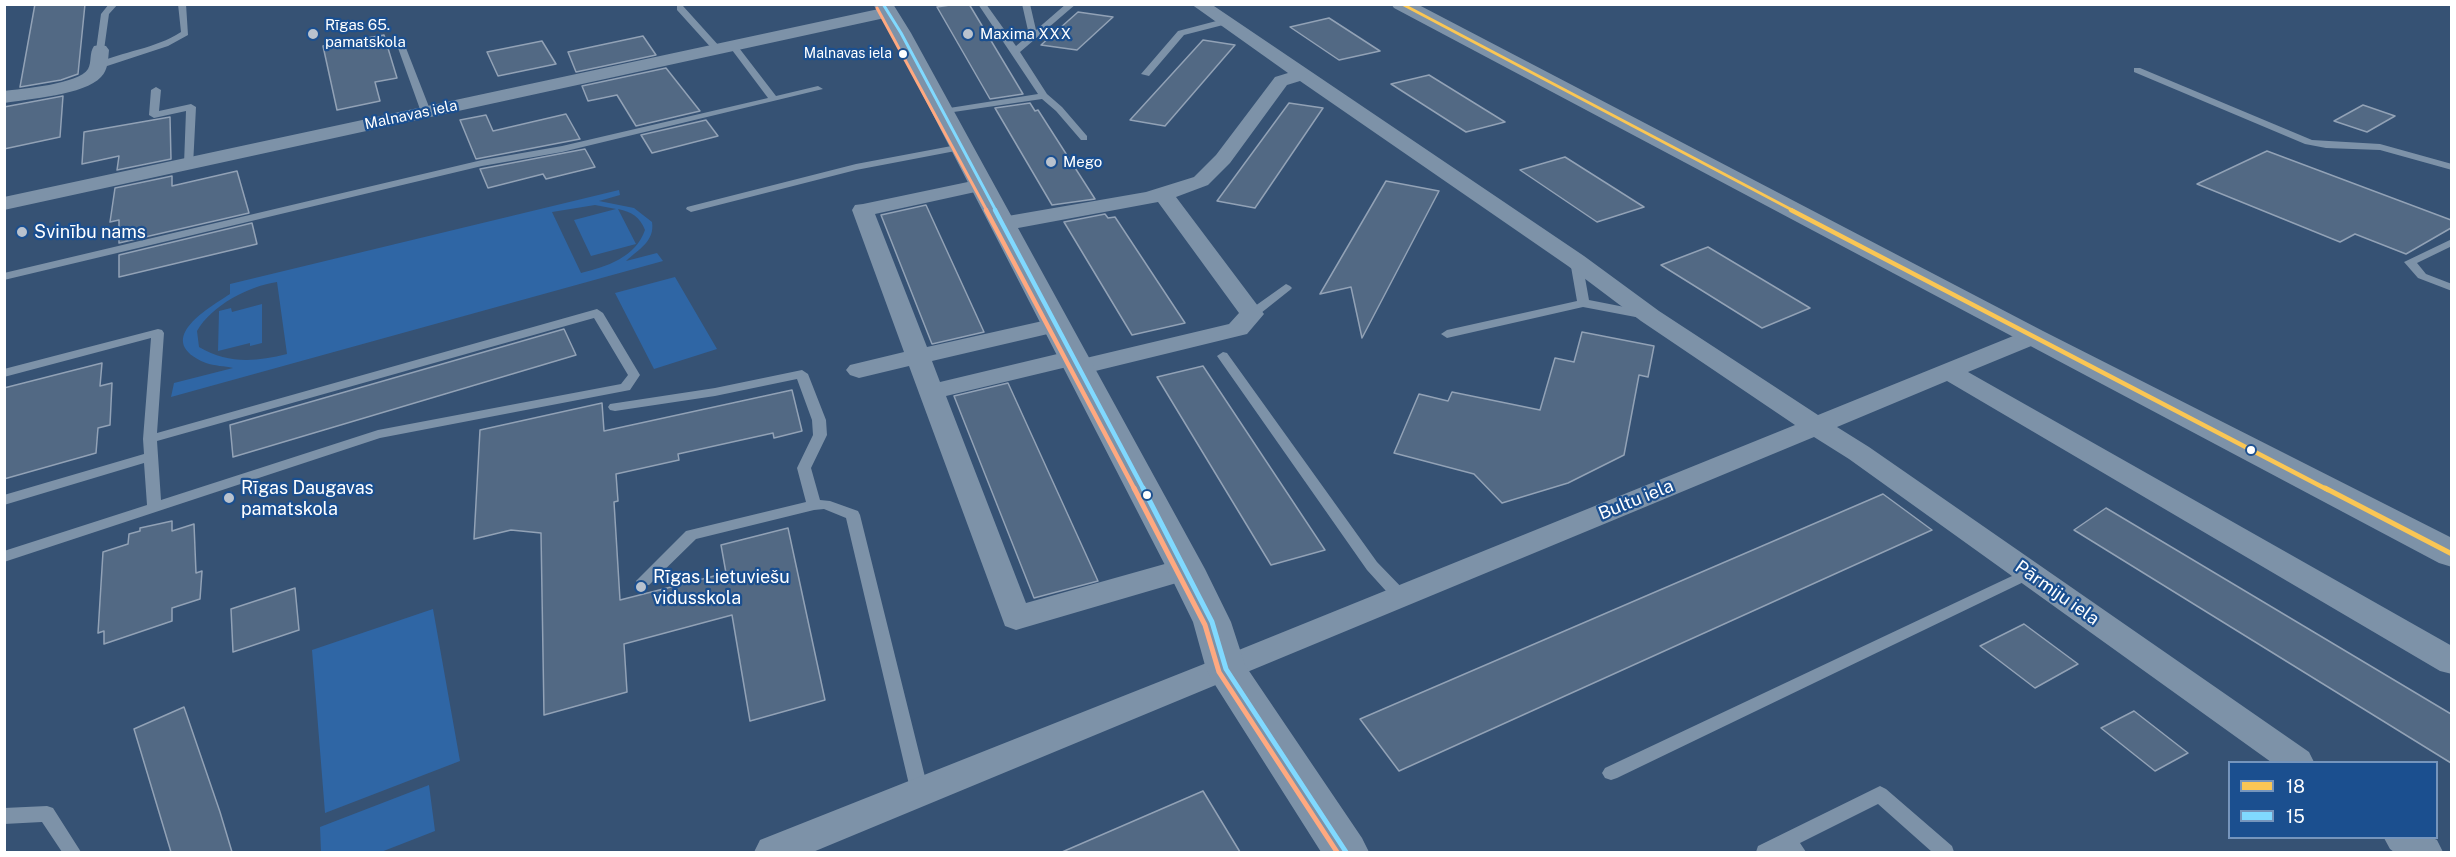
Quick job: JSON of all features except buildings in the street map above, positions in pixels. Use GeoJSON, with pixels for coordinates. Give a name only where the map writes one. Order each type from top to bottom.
{"type":"FeatureCollection","features":[{"type":"Feature","properties":{"kind":"street","name":"Pārmiju iela"},"geometry":{"type":"LineString","coordinates":[[1199,4],[1576,261],[1650,316],[1768,396],[1817,426],[2296,761]]}},
{"type":"Feature","properties":{"kind":"street"},"geometry":{"type":"LineString","coordinates":[[1401,4],[2032,337],[2451,554]]}},
{"type":"Feature","properties":{"kind":"street"},"geometry":{"type":"LineString","coordinates":[[886,8],[1186,569],[1212,622],[1226,669],[1346,852]]}},
{"type":"Feature","properties":{"kind":"street","name":"Malnavas iela"},"geometry":{"type":"LineString","coordinates":[[4,204],[725,48],[886,8]]}},
{"type":"Feature","properties":{"kind":"street"},"geometry":{"type":"LineString","coordinates":[[4,98],[78,83],[93,76],[99,58]]}},
{"type":"Feature","properties":{"kind":"street"},"geometry":{"type":"LineString","coordinates":[[1002,224],[1163,194],[1201,181],[1223,159],[1281,81],[1300,75]]}},
{"type":"Feature","properties":{"kind":"street"},"geometry":{"type":"LineString","coordinates":[[982,185],[863,210],[1016,618],[1186,569]]}},
{"type":"Feature","properties":{"kind":"street"},"geometry":{"type":"LineString","coordinates":[[931,392],[1238,329],[1251,314],[1163,194]]}},
{"type":"Feature","properties":{"kind":"street"},"geometry":{"type":"LineString","coordinates":[[860,370],[1056,324]]}},
{"type":"Feature","properties":{"kind":"street","name":"Bultu iela"},"geometry":{"type":"LineString","coordinates":[[773,852],[1226,669],[2032,337]]}},
{"type":"Feature","properties":{"kind":"street"},"geometry":{"type":"LineString","coordinates":[[1949,372],[2451,662]]}},
{"type":"Feature","properties":{"kind":"street"},"geometry":{"type":"LineString","coordinates":[[2406,839],[2424,852]]}},
{"type":"Feature","properties":{"kind":"lane"},"geometry":{"type":"LineString","coordinates":[[114,4],[105,14],[99,58],[108,61],[175,41],[185,33],[182,4]]}},
{"type":"Feature","properties":{"kind":"lane"},"geometry":{"type":"LineString","coordinates":[[982,4],[1044,96],[1059,109],[1084,138]]}},
{"type":"Feature","properties":{"kind":"lane"},"geometry":{"type":"LineString","coordinates":[[1026,4],[1033,36]]}},
{"type":"Feature","properties":{"kind":"lane"},"geometry":{"type":"LineString","coordinates":[[1015,51],[1071,4]]}},
{"type":"Feature","properties":{"kind":"lane"},"geometry":{"type":"LineString","coordinates":[[680,8],[725,48],[774,99]]}},
{"type":"Feature","properties":{"kind":"lane"},"geometry":{"type":"LineString","coordinates":[[1146,74],[1181,33],[1224,22]]}},
{"type":"Feature","properties":{"kind":"lane"},"geometry":{"type":"LineString","coordinates":[[402,48],[426,112]]}},
{"type":"Feature","properties":{"kind":"lane"},"geometry":{"type":"LineString","coordinates":[[2137,70],[2309,142],[2328,147],[2381,148],[2451,167]]}},
{"type":"Feature","properties":{"kind":"lane"},"geometry":{"type":"LineString","coordinates":[[4,277],[473,165],[561,149],[818,88]]}},
{"type":"Feature","properties":{"kind":"lane"},"geometry":{"type":"LineString","coordinates":[[156,90],[153,115],[191,108],[189,164]]}},
{"type":"Feature","properties":{"kind":"lane"},"geometry":{"type":"LineString","coordinates":[[943,112],[1044,96]]}},
{"type":"Feature","properties":{"kind":"lane"},"geometry":{"type":"LineString","coordinates":[[691,209],[856,167],[962,147]]}},
{"type":"Feature","properties":{"kind":"lane"},"geometry":{"type":"LineString","coordinates":[[2451,242],[2410,262],[2422,276],[2451,288]]}},
{"type":"Feature","properties":{"kind":"lane"},"geometry":{"type":"LineString","coordinates":[[1576,261],[1583,303]]}},
{"type":"Feature","properties":{"kind":"lane"},"geometry":{"type":"LineString","coordinates":[[1251,314],[1286,288]]}},
{"type":"Feature","properties":{"kind":"lane"},"geometry":{"type":"LineString","coordinates":[[1447,334],[1583,303],[1650,316]]}},
{"type":"Feature","properties":{"kind":"lane"},"geometry":{"type":"LineString","coordinates":[[4,557],[378,434],[625,387],[634,375],[597,313],[150,440]]}},
{"type":"Feature","properties":{"kind":"lane"},"geometry":{"type":"LineString","coordinates":[[4,373],[158,333],[150,440],[154,508]]}},
{"type":"Feature","properties":{"kind":"lane"},"geometry":{"type":"LineString","coordinates":[[1223,356],[1372,566],[1401,597]]}},
{"type":"Feature","properties":{"kind":"lane"},"geometry":{"type":"LineString","coordinates":[[615,407],[715,392],[802,374],[819,420],[820,435],[804,468],[814,505]]}},
{"type":"Feature","properties":{"kind":"lane"},"geometry":{"type":"LineString","coordinates":[[4,500],[152,456]]}},
{"type":"Feature","properties":{"kind":"lane"},"geometry":{"type":"LineString","coordinates":[[644,580],[691,535],[814,505],[825,504],[853,515],[920,793]]}},
{"type":"Feature","properties":{"kind":"lane"},"geometry":{"type":"LineString","coordinates":[[1611,773],[2029,573]]}},
{"type":"Feature","properties":{"kind":"lane"},"geometry":{"type":"LineString","coordinates":[[1765,852],[1792,847],[1880,794],[1945,852]]}},
{"type":"Feature","properties":{"kind":"lane"},"geometry":{"type":"LineString","coordinates":[[4,816],[47,814],[72,852]]}},
{"type":"Feature","properties":{"kind":"shaded area"},"geometry":{"type":"Polygon","coordinates":[[[619,190],[620,195],[599,201],[634,208],[652,222],[649,240],[626,261],[657,253],[663,261],[171,397],[174,383],[233,368],[206,363],[191,354],[184,345],[184,336],[189,326],[208,308],[230,294],[230,284],[619,190]],[[595,205],[552,212],[581,273],[610,264],[627,254],[641,239],[645,230],[635,216],[618,209],[636,244],[591,256],[574,220],[616,209],[595,205]],[[277,282],[243,292],[212,313],[197,331],[199,347],[210,353],[242,360],[264,359],[287,354],[277,282]]]}},
{"type":"Feature","properties":{"kind":"shaded area"},"geometry":{"type":"Polygon","coordinates":[[[675,277],[717,349],[654,369],[615,293],[675,277]]]}},
{"type":"Feature","properties":{"kind":"shaded area"},"geometry":{"type":"Polygon","coordinates":[[[262,304],[262,343],[250,346],[250,343],[218,351],[219,311],[231,308],[232,312],[262,304]]]}},
{"type":"Feature","properties":{"kind":"shaded area"},"geometry":{"type":"Polygon","coordinates":[[[433,609],[460,761],[325,813],[312,650],[433,609]]]}},
{"type":"Feature","properties":{"kind":"shaded area"},"geometry":{"type":"Polygon","coordinates":[[[429,785],[435,831],[381,852],[321,852],[320,827],[429,785]]]}},
{"type":"Feature","properties":{"kind":"transit line","name":"15"},"geometry":{"type":"LineString","coordinates":[[883,4],[901,33],[1186,569],[1212,622],[1226,669],[1346,852]]}},
{"type":"Feature","properties":{"kind":"transit line","name":"18"},"geometry":{"type":"LineString","coordinates":[[1402,4],[2032,337],[2452,554]]}},
{"type":"Feature","properties":{"kind":"transit line"},"geometry":{"type":"LineString","coordinates":[[877,8],[1179,572],[1205,625],[1219,672],[1337,852]]}},
{"type":"Feature","properties":{"kind":"place","name":"Rīgas 65. pamatskola"},"geometry":{"type":"Point","coordinates":[313,34]}},
{"type":"Feature","properties":{"kind":"place","name":"Maxima XXX"},"geometry":{"type":"Point","coordinates":[968,34]}},
{"type":"Feature","properties":{"kind":"place","name":"Malnavas iela"},"geometry":{"type":"Point","coordinates":[903,54]}},
{"type":"Feature","properties":{"kind":"place","name":"Mego"},"geometry":{"type":"Point","coordinates":[1051,162]}},
{"type":"Feature","properties":{"kind":"place","name":"Svinību nams"},"geometry":{"type":"Point","coordinates":[22,232]}},
{"type":"Feature","properties":{"kind":"place","name":"Rīgas Daugavas pamatskola"},"geometry":{"type":"Point","coordinates":[229,498]}},
{"type":"Feature","properties":{"kind":"place","name":"Rīgas Lietuviešu vidusskola"},"geometry":{"type":"Point","coordinates":[641,587]}}]}
